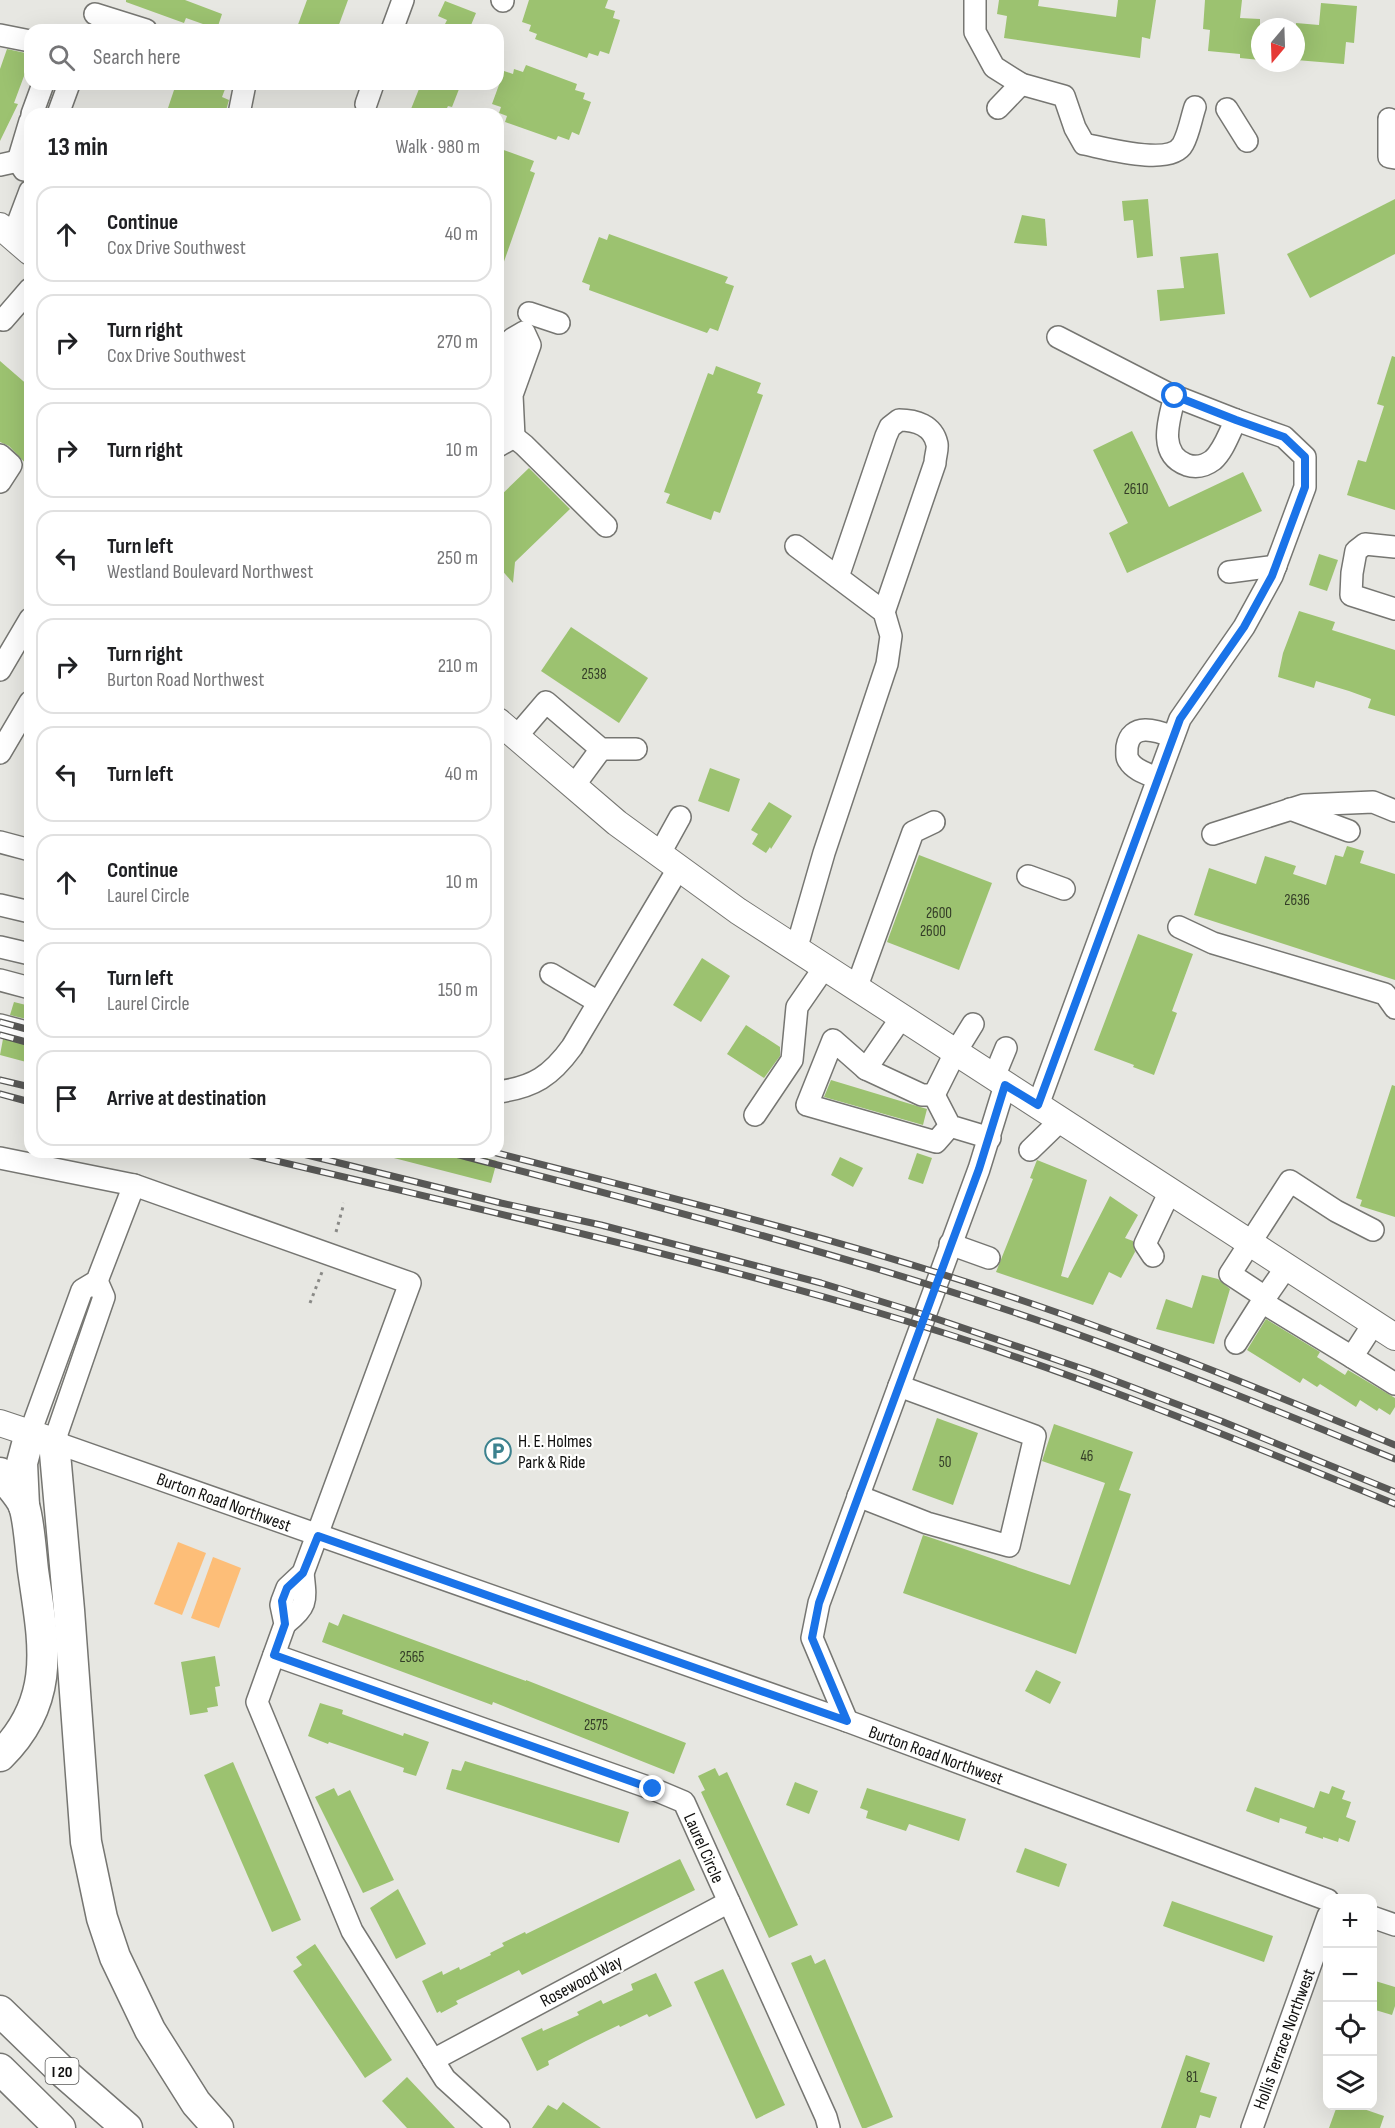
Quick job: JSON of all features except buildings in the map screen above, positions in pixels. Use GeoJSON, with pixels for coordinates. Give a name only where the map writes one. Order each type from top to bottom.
{"type":"FeatureCollection","features":[{"type":"Feature","properties":{"kind":"highway"},"geometry":{"type":"LineString","coordinates":[[0,1755],[21,1731],[32,1711],[43,1668],[43,1643],[24,1506],[22,1463],[42,1437]]}},
{"type":"Feature","properties":{"kind":"highway"},"geometry":{"type":"LineString","coordinates":[[42,1437],[69,1610],[86,1842],[102,1918],[115,1957],[150,2030],[196,2103],[218,2128]]}},
{"type":"Feature","properties":{"kind":"highway"},"geometry":{"type":"LineString","coordinates":[[0,1473],[24,1506]]}},
{"type":"Feature","properties":{"kind":"highway","name":"I 20"},"geometry":{"type":"LineString","coordinates":[[0,2011],[64,2073],[127,2128]]}},
{"type":"Feature","properties":{"kind":"highway","name":"I 20"},"geometry":{"type":"LineString","coordinates":[[0,2069],[60,2128]]}},
{"type":"Feature","properties":{"kind":"main road"},"geometry":{"type":"LineString","coordinates":[[507,729],[573,787],[668,862],[796,950],[1385,1330]]}},
{"type":"Feature","properties":{"kind":"main road","name":"Burton Road Northwest"},"geometry":{"type":"LineString","coordinates":[[0,1423],[42,1437]]}},
{"type":"Feature","properties":{"kind":"street"},"geometry":{"type":"LineString","coordinates":[[394,24],[403,0]]}},
{"type":"Feature","properties":{"kind":"street"},"geometry":{"type":"LineString","coordinates":[[975,0],[975,32],[994,66],[1021,84],[1064,96],[1075,129],[1084,144],[1157,156],[1173,153],[1183,145],[1195,107]]}},
{"type":"Feature","properties":{"kind":"street"},"geometry":{"type":"LineString","coordinates":[[94,15],[125,24]]}},
{"type":"Feature","properties":{"kind":"street"},"geometry":{"type":"LineString","coordinates":[[0,35],[24,40]]}},
{"type":"Feature","properties":{"kind":"street"},"geometry":{"type":"LineString","coordinates":[[998,108],[1021,84]]}},
{"type":"Feature","properties":{"kind":"street"},"geometry":{"type":"LineString","coordinates":[[34,108],[40,90]]}},
{"type":"Feature","properties":{"kind":"street"},"geometry":{"type":"LineString","coordinates":[[60,108],[67,90]]}},
{"type":"Feature","properties":{"kind":"street"},"geometry":{"type":"LineString","coordinates":[[239,108],[244,90]]}},
{"type":"Feature","properties":{"kind":"street"},"geometry":{"type":"LineString","coordinates":[[1227,110],[1247,141]]}},
{"type":"Feature","properties":{"kind":"street"},"geometry":{"type":"LineString","coordinates":[[1389,119],[1389,157],[1395,158]]}},
{"type":"Feature","properties":{"kind":"street"},"geometry":{"type":"LineString","coordinates":[[16,166],[24,140]]}},
{"type":"Feature","properties":{"kind":"street"},"geometry":{"type":"LineString","coordinates":[[14,238],[24,209]]}},
{"type":"Feature","properties":{"kind":"street"},"geometry":{"type":"LineString","coordinates":[[3,320],[24,296]]}},
{"type":"Feature","properties":{"kind":"street"},"geometry":{"type":"LineString","coordinates":[[529,313],[560,323]]}},
{"type":"Feature","properties":{"kind":"street"},"geometry":{"type":"LineString","coordinates":[[1038,1105],[1180,719],[1244,627],[1272,576],[1305,487],[1305,457],[1284,437],[1175,396],[1059,337]]}},
{"type":"Feature","properties":{"kind":"street"},"geometry":{"type":"LineString","coordinates":[[1175,396],[1167,428],[1169,448],[1178,462],[1195,467],[1210,462],[1219,454],[1236,420]]}},
{"type":"Feature","properties":{"kind":"street"},"geometry":{"type":"LineString","coordinates":[[504,406],[506,441],[524,445],[606,526]]}},
{"type":"Feature","properties":{"kind":"street"},"geometry":{"type":"LineString","coordinates":[[796,950],[824,854],[887,664],[891,636],[884,612],[935,463],[937,444],[929,429],[915,420],[899,420],[890,427],[838,577]]}},
{"type":"Feature","properties":{"kind":"street"},"geometry":{"type":"LineString","coordinates":[[0,455],[11,465],[0,482]]}},
{"type":"Feature","properties":{"kind":"street"},"geometry":{"type":"LineString","coordinates":[[1395,547],[1365,544],[1356,550],[1351,595],[1395,609]]}},
{"type":"Feature","properties":{"kind":"street"},"geometry":{"type":"LineString","coordinates":[[796,546],[884,612]]}},
{"type":"Feature","properties":{"kind":"street"},"geometry":{"type":"LineString","coordinates":[[1229,572],[1275,566]]}},
{"type":"Feature","properties":{"kind":"street"},"geometry":{"type":"LineString","coordinates":[[0,670],[24,629]]}},
{"type":"Feature","properties":{"kind":"street"},"geometry":{"type":"LineString","coordinates":[[507,729],[546,702],[601,748],[636,749]]}},
{"type":"Feature","properties":{"kind":"street"},"geometry":{"type":"LineString","coordinates":[[0,753],[24,712]]}},
{"type":"Feature","properties":{"kind":"street"},"geometry":{"type":"LineString","coordinates":[[1157,778],[1138,770],[1129,762],[1126,752],[1128,742],[1134,733],[1142,729],[1173,737]]}},
{"type":"Feature","properties":{"kind":"street"},"geometry":{"type":"LineString","coordinates":[[573,787],[601,748]]}},
{"type":"Feature","properties":{"kind":"street"},"geometry":{"type":"LineString","coordinates":[[1213,834],[1304,805],[1372,802],[1395,811]]}},
{"type":"Feature","properties":{"kind":"street"},"geometry":{"type":"LineString","coordinates":[[1289,809],[1349,831]]}},
{"type":"Feature","properties":{"kind":"street"},"geometry":{"type":"LineString","coordinates":[[504,1091],[521,1088],[542,1079],[559,1064],[598,1002],[668,862],[680,817]]}},
{"type":"Feature","properties":{"kind":"street"},"geometry":{"type":"LineString","coordinates":[[856,989],[913,832],[934,822]]}},
{"type":"Feature","properties":{"kind":"street"},"geometry":{"type":"LineString","coordinates":[[0,842],[24,848]]}},
{"type":"Feature","properties":{"kind":"street"},"geometry":{"type":"LineString","coordinates":[[1028,876],[1064,889]]}},
{"type":"Feature","properties":{"kind":"street"},"geometry":{"type":"LineString","coordinates":[[0,905],[24,911]]}},
{"type":"Feature","properties":{"kind":"street"},"geometry":{"type":"LineString","coordinates":[[1179,927],[1213,942],[1385,994],[1395,1008]]}},
{"type":"Feature","properties":{"kind":"street"},"geometry":{"type":"LineString","coordinates":[[0,947],[24,953]]}},
{"type":"Feature","properties":{"kind":"street"},"geometry":{"type":"LineString","coordinates":[[755,1114],[792,1060],[797,1007],[824,968]]}},
{"type":"Feature","properties":{"kind":"street"},"geometry":{"type":"LineString","coordinates":[[551,974],[598,1002]]}},
{"type":"Feature","properties":{"kind":"street"},"geometry":{"type":"LineString","coordinates":[[0,980],[24,986]]}},
{"type":"Feature","properties":{"kind":"street"},"geometry":{"type":"LineString","coordinates":[[866,1070],[901,1018]]}},
{"type":"Feature","properties":{"kind":"street"},"geometry":{"type":"LineString","coordinates":[[933,1095],[973,1024]]}},
{"type":"Feature","properties":{"kind":"street"},"geometry":{"type":"LineString","coordinates":[[0,1025],[24,1031]]}},
{"type":"Feature","properties":{"kind":"street"},"geometry":{"type":"LineString","coordinates":[[933,1095],[922,1095],[866,1070],[833,1040],[807,1105],[936,1142],[950,1125]]}},
{"type":"Feature","properties":{"kind":"street"},"geometry":{"type":"LineString","coordinates":[[847,1721],[812,1638],[819,1603],[990,1138],[1006,1048]]}},
{"type":"Feature","properties":{"kind":"street"},"geometry":{"type":"LineString","coordinates":[[933,1095],[950,1125],[990,1138]]}},
{"type":"Feature","properties":{"kind":"street"},"geometry":{"type":"LineString","coordinates":[[1030,1150],[1061,1120]]}},
{"type":"Feature","properties":{"kind":"street"},"geometry":{"type":"LineString","coordinates":[[0,1158],[134,1185],[411,1283],[303,1573],[306,1597],[300,1612],[285,1624],[257,1702],[352,1930],[445,2079],[500,2128]]}},
{"type":"Feature","properties":{"kind":"street"},"geometry":{"type":"LineString","coordinates":[[1373,1230],[1336,1211],[1290,1181],[1230,1274],[1264,1299],[1395,1384]]}},
{"type":"Feature","properties":{"kind":"street"},"geometry":{"type":"LineString","coordinates":[[42,1437],[82,1290],[97,1281],[134,1185]]}},
{"type":"Feature","properties":{"kind":"street"},"geometry":{"type":"LineString","coordinates":[[1153,1256],[1145,1244],[1170,1191]]}},
{"type":"Feature","properties":{"kind":"street"},"geometry":{"type":"LineString","coordinates":[[950,1244],[989,1258]]}},
{"type":"Feature","properties":{"kind":"street"},"geometry":{"type":"LineString","coordinates":[[1236,1343],[1287,1266]]}},
{"type":"Feature","properties":{"kind":"street"},"geometry":{"type":"LineString","coordinates":[[1352,1357],[1385,1330]]}},
{"type":"Feature","properties":{"kind":"street"},"geometry":{"type":"LineString","coordinates":[[858,1496],[927,1523],[1009,1546],[1035,1436],[899,1386]]}},
{"type":"Feature","properties":{"kind":"street","name":"Burton Road Northwest"},"geometry":{"type":"LineString","coordinates":[[42,1437],[847,1721],[1323,1898]]}},
{"type":"Feature","properties":{"kind":"street","name":"Laurel Circle"},"geometry":{"type":"LineString","coordinates":[[274,1655],[684,1802],[829,2128]]}},
{"type":"Feature","properties":{"kind":"street","name":"Rosewood Way"},"geometry":{"type":"LineString","coordinates":[[433,2060],[729,1902]]}},
{"type":"Feature","properties":{"kind":"street"},"geometry":{"type":"LineString","coordinates":[[1377,1919],[1395,1925]]}},
{"type":"Feature","properties":{"kind":"street","name":"Hollis Terrace Northwest"},"geometry":{"type":"LineString","coordinates":[[1252,2128],[1323,1930]]}},
{"type":"Feature","properties":{"kind":"path"},"geometry":{"type":"LineString","coordinates":[[336,1232],[344,1203]]}},
{"type":"Feature","properties":{"kind":"path"},"geometry":{"type":"LineString","coordinates":[[310,1302],[323,1271]]}},
{"type":"Feature","properties":{"kind":"shaded area"},"geometry":{"type":"Polygon","coordinates":[[[178,1542],[206,1553],[182,1615],[154,1604],[178,1542]]]}},
{"type":"Feature","properties":{"kind":"shaded area"},"geometry":{"type":"Polygon","coordinates":[[[213,1557],[241,1568],[219,1628],[191,1618],[213,1557]]]}},
{"type":"Feature","properties":{"kind":"railway"},"geometry":{"type":"LineString","coordinates":[[0,1022],[24,1028]]}},
{"type":"Feature","properties":{"kind":"railway"},"geometry":{"type":"LineString","coordinates":[[0,1035],[24,1041]]}},
{"type":"Feature","properties":{"kind":"railway"},"geometry":{"type":"LineString","coordinates":[[0,1080],[24,1086]]}},
{"type":"Feature","properties":{"kind":"railway"},"geometry":{"type":"LineString","coordinates":[[0,1094],[24,1100]]}},
{"type":"Feature","properties":{"kind":"railway"},"geometry":{"type":"LineString","coordinates":[[504,1155],[813,1236],[1003,1294],[1200,1366],[1395,1445]]}},
{"type":"Feature","properties":{"kind":"railway"},"geometry":{"type":"LineString","coordinates":[[264,1158],[718,1268],[942,1332],[1073,1377],[1395,1504]]}},
{"type":"Feature","properties":{"kind":"railway"},"geometry":{"type":"LineString","coordinates":[[319,1158],[601,1225],[821,1283],[925,1315],[1092,1372],[1221,1421],[1395,1492]]}},
{"type":"Feature","properties":{"kind":"railway"},"geometry":{"type":"LineString","coordinates":[[471,1158],[793,1244],[998,1307],[1148,1360],[1395,1459]]}},
{"type":"Feature","properties":{"kind":"place","name":"H. E. Holmes Park & Ride"},"geometry":{"type":"Point","coordinates":[498,1451]}},
{"type":"Feature","properties":{"kind":"route"},"geometry":{"type":"LineString","coordinates":[[653,1789],[274,1655],[285,1624],[281,1605],[287,1588],[303,1573],[318,1536],[847,1721],[812,1638],[819,1603],[979,1169],[1005,1085],[1038,1105],[1180,719],[1244,627],[1272,576],[1305,487],[1305,457],[1284,437],[1175,396]]}}]}
